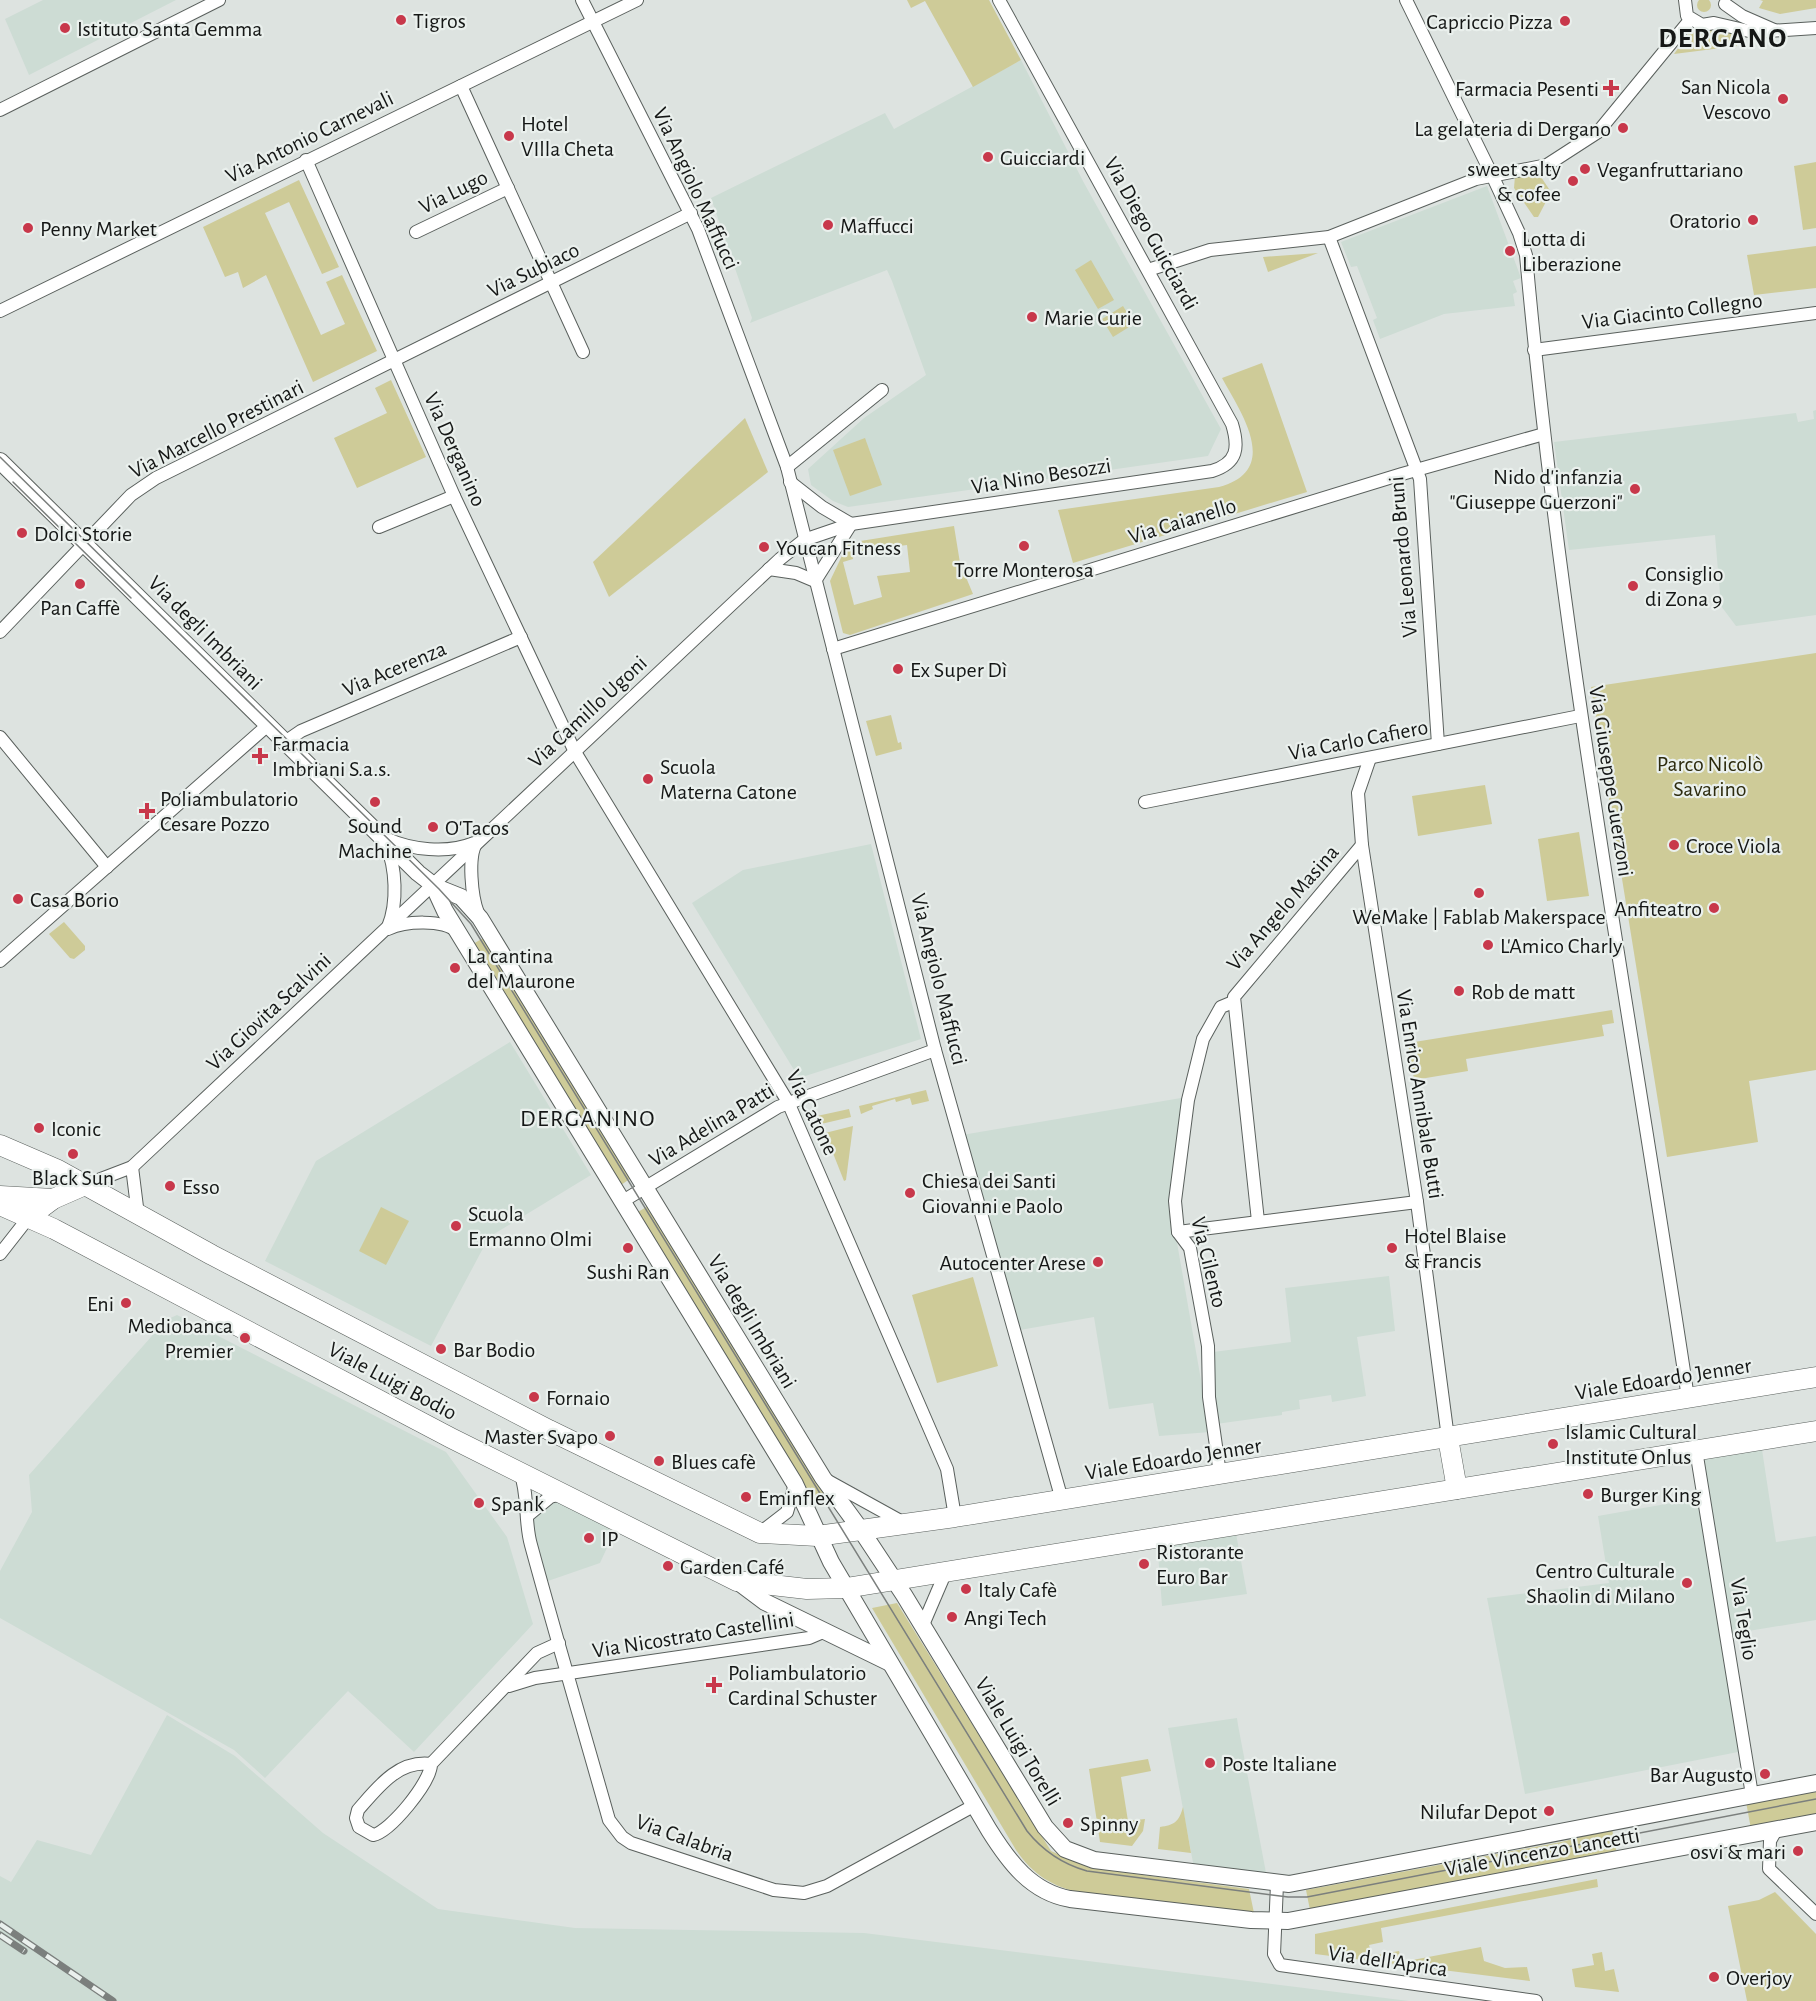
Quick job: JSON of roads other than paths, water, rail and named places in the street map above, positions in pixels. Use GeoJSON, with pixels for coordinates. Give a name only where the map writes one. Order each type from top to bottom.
{"type":"FeatureCollection","features":[{"type":"Feature","properties":{"kind":"main road","name":"Via degli Imbriani"},"geometry":{"type":"LineString","coordinates":[[1,462],[433,885],[459,934],[795,1484],[817,1536],[888,1662]]}},
{"type":"Feature","properties":{"kind":"main road","name":"Via degli Imbriani"},"geometry":{"type":"LineString","coordinates":[[433,885],[461,897],[483,922],[823,1478],[861,1530]]}},
{"type":"Feature","properties":{"kind":"main road","name":"Viale Luigi Bodio"},"geometry":{"type":"LineString","coordinates":[[0,1145],[40,1161],[138,1215],[549,1430],[760,1533]]}},
{"type":"Feature","properties":{"kind":"main road"},"geometry":{"type":"LineString","coordinates":[[29,1217],[54,1199],[85,1185]]}},
{"type":"Feature","properties":{"kind":"main road"},"geometry":{"type":"LineString","coordinates":[[0,1196],[54,1199]]}},
{"type":"Feature","properties":{"kind":"main road","name":"Viale Luigi Bodio"},"geometry":{"type":"LineString","coordinates":[[0,1205],[29,1217],[561,1494],[737,1581],[807,1589],[846,1587],[948,1569]]}},
{"type":"Feature","properties":{"kind":"main road","name":"Viale Edoardo Jenner"},"geometry":{"type":"LineString","coordinates":[[760,1533],[817,1536],[955,1517],[1816,1377]]}},
{"type":"Feature","properties":{"kind":"main road"},"geometry":{"type":"LineString","coordinates":[[948,1569],[1816,1431]]}},
{"type":"Feature","properties":{"kind":"main road"},"geometry":{"type":"LineString","coordinates":[[1448,1438],[1457,1489]]}},
{"type":"Feature","properties":{"kind":"main road","name":"Viale Luigi Torelli"},"geometry":{"type":"LineString","coordinates":[[861,1530],[923,1625],[1045,1827],[1065,1849],[1094,1860]]}},
{"type":"Feature","properties":{"kind":"main road"},"geometry":{"type":"LineString","coordinates":[[737,1581],[760,1600],[888,1662],[975,1805]]}},
{"type":"Feature","properties":{"kind":"main road","name":"Viale Vincenzo Lancetti"},"geometry":{"type":"LineString","coordinates":[[1094,1860],[1277,1884],[1294,1884],[1816,1783]]}},
{"type":"Feature","properties":{"kind":"main road","name":"Viale Vincenzo Lancetti"},"geometry":{"type":"LineString","coordinates":[[975,1805],[1017,1869],[1032,1884],[1051,1895],[1275,1921],[1816,1822]]}},
{"type":"Feature","properties":{"kind":"street"},"geometry":{"type":"LineString","coordinates":[[0,110],[219,0]]}},
{"type":"Feature","properties":{"kind":"street","name":"Via Angiolo Maffucci"},"geometry":{"type":"LineString","coordinates":[[582,0],[690,213],[787,467],[935,1050],[1062,1500]]}},
{"type":"Feature","properties":{"kind":"street","name":"Via Antonio Carnevali"},"geometry":{"type":"LineString","coordinates":[[0,311],[637,0]]}},
{"type":"Feature","properties":{"kind":"street","name":"Via Diego Guicciardi"},"geometry":{"type":"LineString","coordinates":[[999,0],[1232,424],[1237,450],[1233,458]]}},
{"type":"Feature","properties":{"kind":"street","name":"Via Giuseppe Guerzoni"},"geometry":{"type":"LineString","coordinates":[[1406,0],[1492,175],[1519,233],[1526,255],[1534,350],[1580,716],[1688,1398]]}},
{"type":"Feature","properties":{"kind":"street"},"geometry":{"type":"LineString","coordinates":[[1685,0],[1685,11],[1690,20],[1702,25],[1714,23],[1753,32],[1803,31],[1816,28]]}},
{"type":"Feature","properties":{"kind":"street"},"geometry":{"type":"LineString","coordinates":[[1714,23],[1723,14],[1725,2]]}},
{"type":"Feature","properties":{"kind":"street"},"geometry":{"type":"LineString","coordinates":[[1725,2],[1742,16],[1776,30]]}},
{"type":"Feature","properties":{"kind":"street"},"geometry":{"type":"LineString","coordinates":[[1148,270],[1210,250],[1329,237],[1492,175],[1547,165],[1598,132],[1690,20]]}},
{"type":"Feature","properties":{"kind":"street"},"geometry":{"type":"LineString","coordinates":[[461,86],[583,352]]}},
{"type":"Feature","properties":{"kind":"street","name":"Via Derganino"},"geometry":{"type":"LineString","coordinates":[[306,160],[454,496],[575,753]]}},
{"type":"Feature","properties":{"kind":"street","name":"Via Lugo"},"geometry":{"type":"LineString","coordinates":[[416,232],[508,188]]}},
{"type":"Feature","properties":{"kind":"street","name":"Via Subiaco"},"geometry":{"type":"LineString","coordinates":[[393,361],[690,213]]}},
{"type":"Feature","properties":{"kind":"street","name":"Via Leonardo Bruni"},"geometry":{"type":"LineString","coordinates":[[1329,237],[1421,486],[1438,744]]}},
{"type":"Feature","properties":{"kind":"street","name":"Via Giacinto Collegno"},"geometry":{"type":"LineString","coordinates":[[1534,350],[1816,313]]}},
{"type":"Feature","properties":{"kind":"street","name":"Via Marcello Prestinari"},"geometry":{"type":"LineString","coordinates":[[0,632],[131,495],[156,478],[393,361]]}},
{"type":"Feature","properties":{"kind":"street"},"geometry":{"type":"LineString","coordinates":[[787,467],[882,390]]}},
{"type":"Feature","properties":{"kind":"street","name":"Via Caianello"},"geometry":{"type":"LineString","coordinates":[[833,649],[1416,470],[1544,434]]}},
{"type":"Feature","properties":{"kind":"street","name":"Via Nino Besozzi"},"geometry":{"type":"LineString","coordinates":[[804,540],[851,524],[1212,471],[1221,468],[1233,458]]}},
{"type":"Feature","properties":{"kind":"street"},"geometry":{"type":"LineString","coordinates":[[769,569],[796,573],[815,581],[851,524],[822,507],[790,482]]}},
{"type":"Feature","properties":{"kind":"street"},"geometry":{"type":"LineString","coordinates":[[379,527],[454,496]]}},
{"type":"Feature","properties":{"kind":"street","name":"Via Camillo Ugoni"},"geometry":{"type":"LineString","coordinates":[[433,885],[769,569],[804,540]]}},
{"type":"Feature","properties":{"kind":"street","name":"Via Acerenza"},"geometry":{"type":"LineString","coordinates":[[285,742],[301,731],[521,637]]}},
{"type":"Feature","properties":{"kind":"street","name":"Via Carlo Cafiero"},"geometry":{"type":"LineString","coordinates":[[1145,802],[1580,716]]}},
{"type":"Feature","properties":{"kind":"street"},"geometry":{"type":"LineString","coordinates":[[0,961],[268,725]]}},
{"type":"Feature","properties":{"kind":"street"},"geometry":{"type":"LineString","coordinates":[[0,738],[107,867]]}},
{"type":"Feature","properties":{"kind":"street","name":"Via Catone"},"geometry":{"type":"LineString","coordinates":[[575,753],[788,1102],[947,1469],[955,1517]]}},
{"type":"Feature","properties":{"kind":"street","name":"Via Enrico Annibale Butti"},"geometry":{"type":"LineString","coordinates":[[1370,758],[1358,793],[1362,845],[1417,1202],[1448,1438]]}},
{"type":"Feature","properties":{"kind":"street","name":"Via degli Imbriani"},"geometry":{"type":"LineString","coordinates":[[376,831],[397,843],[428,849],[461,847],[480,839]]}},
{"type":"Feature","properties":{"kind":"street","name":"Via degli Imbriani"},"geometry":{"type":"LineString","coordinates":[[376,831],[388,850],[393,872],[392,913],[384,931]]}},
{"type":"Feature","properties":{"kind":"street","name":"Via degli Imbriani"},"geometry":{"type":"LineString","coordinates":[[480,839],[473,850],[473,878],[476,906],[483,922]]}},
{"type":"Feature","properties":{"kind":"street","name":"Via Angelo Masina"},"geometry":{"type":"LineString","coordinates":[[1233,999],[1362,845]]}},
{"type":"Feature","properties":{"kind":"street","name":"Via Giovita Scalvini"},"geometry":{"type":"LineString","coordinates":[[85,1185],[132,1167],[433,885]]}},
{"type":"Feature","properties":{"kind":"street"},"geometry":{"type":"LineString","coordinates":[[384,931],[398,926],[427,924],[448,927],[459,934]]}},
{"type":"Feature","properties":{"kind":"street"},"geometry":{"type":"LineString","coordinates":[[1233,999],[1257,1221]]}},
{"type":"Feature","properties":{"kind":"street","name":"Via Cilento"},"geometry":{"type":"LineString","coordinates":[[1220,1474],[1209,1397],[1208,1346],[1190,1248],[1178,1232],[1176,1192],[1193,1080],[1203,1039],[1221,1007],[1233,999]]}},
{"type":"Feature","properties":{"kind":"street","name":"Via Adelina Patti"},"geometry":{"type":"LineString","coordinates":[[645,1188],[788,1102],[935,1050]]}},
{"type":"Feature","properties":{"kind":"street"},"geometry":{"type":"LineString","coordinates":[[132,1167],[138,1215]]}},
{"type":"Feature","properties":{"kind":"street"},"geometry":{"type":"LineString","coordinates":[[624,1202],[645,1188]]}},
{"type":"Feature","properties":{"kind":"street"},"geometry":{"type":"LineString","coordinates":[[1178,1232],[1417,1202]]}},
{"type":"Feature","properties":{"kind":"street"},"geometry":{"type":"LineString","coordinates":[[0,1254],[29,1217]]}},
{"type":"Feature","properties":{"kind":"street","name":"Via Teglio"},"geometry":{"type":"LineString","coordinates":[[1696,1450],[1752,1795]]}},
{"type":"Feature","properties":{"kind":"street","name":"Via Calabria"},"geometry":{"type":"LineString","coordinates":[[520,1472],[525,1483],[528,1533],[609,1820],[617,1833],[631,1843],[768,1888],[800,1893],[820,1889],[975,1805]]}},
{"type":"Feature","properties":{"kind":"street"},"geometry":{"type":"LineString","coordinates":[[823,1478],[906,1524]]}},
{"type":"Feature","properties":{"kind":"street"},"geometry":{"type":"LineString","coordinates":[[760,1533],[787,1512],[795,1484]]}},
{"type":"Feature","properties":{"kind":"street"},"geometry":{"type":"LineString","coordinates":[[527,1516],[550,1497],[561,1494]]}},
{"type":"Feature","properties":{"kind":"street"},"geometry":{"type":"LineString","coordinates":[[923,1625],[948,1569]]}},
{"type":"Feature","properties":{"kind":"street","name":"Via Nicostrato Castellini"},"geometry":{"type":"LineString","coordinates":[[507,1686],[521,1681],[809,1638],[823,1632]]}},
{"type":"Feature","properties":{"kind":"street"},"geometry":{"type":"LineString","coordinates":[[431,1764],[415,1763],[397,1770],[358,1810],[356,1818],[359,1827],[373,1834],[384,1830],[425,1785],[431,1764],[537,1653],[559,1643]]}},
{"type":"Feature","properties":{"kind":"street"},"geometry":{"type":"LineString","coordinates":[[1776,1830],[1770,1840],[1769,1869],[1816,1914]]}},
{"type":"Feature","properties":{"kind":"street"},"geometry":{"type":"LineString","coordinates":[[1275,1921],[1277,1884]]}},
{"type":"Feature","properties":{"kind":"street","name":"Via dell'Aprica"},"geometry":{"type":"LineString","coordinates":[[1275,1921],[1274,1954],[1280,1965],[1536,2001]]}},
{"type":"Feature","properties":{"kind":"tram line"},"geometry":{"type":"LineString","coordinates":[[0,457],[439,889],[471,924],[1027,1831],[1046,1851],[1069,1865],[1087,1871],[1288,1897],[1307,1897],[1816,1799]]}},
{"type":"Feature","properties":{"kind":"tram line"},"geometry":{"type":"LineString","coordinates":[[13,482],[131,598]]}},
{"type":"Feature","properties":{"kind":"railway"},"geometry":{"type":"LineString","coordinates":[[0,1924],[113,2001]]}},
{"type":"Feature","properties":{"kind":"railway"},"geometry":{"type":"LineString","coordinates":[[0,1935],[24,1951]]}},
{"type":"Feature","properties":{"kind":"place","name":"Tigros"},"geometry":{"type":"Point","coordinates":[401,20]}},
{"type":"Feature","properties":{"kind":"place","name":"Capriccio Pizza"},"geometry":{"type":"Point","coordinates":[1565,21]}},
{"type":"Feature","properties":{"kind":"place","name":"Istituto Santa Gemma"},"geometry":{"type":"Point","coordinates":[65,28]}},
{"type":"Feature","properties":{"kind":"place","name":"Farmacia Pesenti"},"geometry":{"type":"Point","coordinates":[1611,88]}},
{"type":"Feature","properties":{"kind":"place","name":"San Nicola Vescovo"},"geometry":{"type":"Point","coordinates":[1783,99]}},
{"type":"Feature","properties":{"kind":"place","name":"La gelateria di Dergano"},"geometry":{"type":"Point","coordinates":[1623,128]}},
{"type":"Feature","properties":{"kind":"place","name":"Hotel VIlla Cheta"},"geometry":{"type":"Point","coordinates":[509,136]}},
{"type":"Feature","properties":{"kind":"place","name":"Guicciardi"},"geometry":{"type":"Point","coordinates":[988,157]}},
{"type":"Feature","properties":{"kind":"place","name":"Veganfruttariano"},"geometry":{"type":"Point","coordinates":[1585,169]}},
{"type":"Feature","properties":{"kind":"place","name":"sweet salty & cofee"},"geometry":{"type":"Point","coordinates":[1573,181]}},
{"type":"Feature","properties":{"kind":"place","name":"Oratorio"},"geometry":{"type":"Point","coordinates":[1753,220]}},
{"type":"Feature","properties":{"kind":"place","name":"Maffucci"},"geometry":{"type":"Point","coordinates":[828,225]}},
{"type":"Feature","properties":{"kind":"place","name":"Penny Market"},"geometry":{"type":"Point","coordinates":[28,228]}},
{"type":"Feature","properties":{"kind":"place","name":"Lotta di Liberazione"},"geometry":{"type":"Point","coordinates":[1510,251]}},
{"type":"Feature","properties":{"kind":"place","name":"Marie Curie"},"geometry":{"type":"Point","coordinates":[1032,317]}},
{"type":"Feature","properties":{"kind":"place","name":"Nido d'infanzia \"Giuseppe Guerzoni\""},"geometry":{"type":"Point","coordinates":[1635,489]}},
{"type":"Feature","properties":{"kind":"place","name":"Dolci Storie"},"geometry":{"type":"Point","coordinates":[22,533]}},
{"type":"Feature","properties":{"kind":"place","name":"Torre Monterosa"},"geometry":{"type":"Point","coordinates":[1024,546]}},
{"type":"Feature","properties":{"kind":"place","name":"Youcan Fitness"},"geometry":{"type":"Point","coordinates":[764,547]}},
{"type":"Feature","properties":{"kind":"place","name":"Pan Caffè"},"geometry":{"type":"Point","coordinates":[80,584]}},
{"type":"Feature","properties":{"kind":"place","name":"Consiglio di Zona 9"},"geometry":{"type":"Point","coordinates":[1633,586]}},
{"type":"Feature","properties":{"kind":"place","name":"Ex Super Dì"},"geometry":{"type":"Point","coordinates":[898,669]}},
{"type":"Feature","properties":{"kind":"place","name":"Farmacia Imbriani S.a.s."},"geometry":{"type":"Point","coordinates":[260,756]}},
{"type":"Feature","properties":{"kind":"place","name":"Scuola Materna Catone"},"geometry":{"type":"Point","coordinates":[648,779]}},
{"type":"Feature","properties":{"kind":"place","name":"Sound Machine"},"geometry":{"type":"Point","coordinates":[375,802]}},
{"type":"Feature","properties":{"kind":"place","name":"Poliambulatorio Cesare Pozzo"},"geometry":{"type":"Point","coordinates":[147,811]}},
{"type":"Feature","properties":{"kind":"place","name":"O'Tacos"},"geometry":{"type":"Point","coordinates":[433,827]}},
{"type":"Feature","properties":{"kind":"place","name":"Croce Viola"},"geometry":{"type":"Point","coordinates":[1674,845]}},
{"type":"Feature","properties":{"kind":"place","name":"WeMake | Fablab Makerspace"},"geometry":{"type":"Point","coordinates":[1479,893]}},
{"type":"Feature","properties":{"kind":"place","name":"Casa Borio"},"geometry":{"type":"Point","coordinates":[18,899]}},
{"type":"Feature","properties":{"kind":"place","name":"Anfiteatro"},"geometry":{"type":"Point","coordinates":[1714,908]}},
{"type":"Feature","properties":{"kind":"place","name":"L'Amico Charly"},"geometry":{"type":"Point","coordinates":[1488,945]}},
{"type":"Feature","properties":{"kind":"place","name":"La cantina del Maurone"},"geometry":{"type":"Point","coordinates":[455,968]}},
{"type":"Feature","properties":{"kind":"place","name":"Rob de matt"},"geometry":{"type":"Point","coordinates":[1459,991]}},
{"type":"Feature","properties":{"kind":"place","name":"Iconic"},"geometry":{"type":"Point","coordinates":[39,1128]}},
{"type":"Feature","properties":{"kind":"place","name":"Black Sun"},"geometry":{"type":"Point","coordinates":[73,1154]}},
{"type":"Feature","properties":{"kind":"place","name":"Esso"},"geometry":{"type":"Point","coordinates":[170,1186]}},
{"type":"Feature","properties":{"kind":"place","name":"Chiesa dei Santi Giovanni e Paolo"},"geometry":{"type":"Point","coordinates":[910,1193]}},
{"type":"Feature","properties":{"kind":"place","name":"Scuola Ermanno Olmi"},"geometry":{"type":"Point","coordinates":[456,1226]}},
{"type":"Feature","properties":{"kind":"place","name":"Sushi Ran"},"geometry":{"type":"Point","coordinates":[628,1248]}},
{"type":"Feature","properties":{"kind":"place","name":"Hotel Blaise & Francis"},"geometry":{"type":"Point","coordinates":[1392,1248]}},
{"type":"Feature","properties":{"kind":"place","name":"Autocenter Arese"},"geometry":{"type":"Point","coordinates":[1098,1262]}},
{"type":"Feature","properties":{"kind":"place","name":"Eni"},"geometry":{"type":"Point","coordinates":[126,1303]}},
{"type":"Feature","properties":{"kind":"place","name":"Mediobanca Premier"},"geometry":{"type":"Point","coordinates":[245,1338]}},
{"type":"Feature","properties":{"kind":"place","name":"Bar Bodio"},"geometry":{"type":"Point","coordinates":[441,1349]}},
{"type":"Feature","properties":{"kind":"place","name":"Fornaio"},"geometry":{"type":"Point","coordinates":[534,1397]}},
{"type":"Feature","properties":{"kind":"place","name":"Master Svapo"},"geometry":{"type":"Point","coordinates":[610,1436]}},
{"type":"Feature","properties":{"kind":"place","name":"Islamic Cultural Institute Onlus"},"geometry":{"type":"Point","coordinates":[1553,1444]}},
{"type":"Feature","properties":{"kind":"place","name":"Blues cafè"},"geometry":{"type":"Point","coordinates":[659,1461]}},
{"type":"Feature","properties":{"kind":"place","name":"Burger King"},"geometry":{"type":"Point","coordinates":[1588,1494]}},
{"type":"Feature","properties":{"kind":"place","name":"Eminflex"},"geometry":{"type":"Point","coordinates":[746,1497]}},
{"type":"Feature","properties":{"kind":"place","name":"Spank"},"geometry":{"type":"Point","coordinates":[479,1503]}},
{"type":"Feature","properties":{"kind":"place","name":"IP"},"geometry":{"type":"Point","coordinates":[589,1538]}},
{"type":"Feature","properties":{"kind":"place","name":"Ristorante Euro Bar"},"geometry":{"type":"Point","coordinates":[1144,1564]}},
{"type":"Feature","properties":{"kind":"place","name":"Garden Café"},"geometry":{"type":"Point","coordinates":[668,1566]}},
{"type":"Feature","properties":{"kind":"place","name":"Centro Culturale Shaolin di Milano"},"geometry":{"type":"Point","coordinates":[1687,1583]}},
{"type":"Feature","properties":{"kind":"place","name":"Italy Cafè"},"geometry":{"type":"Point","coordinates":[966,1589]}},
{"type":"Feature","properties":{"kind":"place","name":"Angi Tech"},"geometry":{"type":"Point","coordinates":[952,1617]}},
{"type":"Feature","properties":{"kind":"place","name":"Poliambulatorio Cardinal Schuster"},"geometry":{"type":"Point","coordinates":[714,1685]}},
{"type":"Feature","properties":{"kind":"place","name":"Poste Italiane"},"geometry":{"type":"Point","coordinates":[1210,1763]}},
{"type":"Feature","properties":{"kind":"place","name":"Bar Augusto"},"geometry":{"type":"Point","coordinates":[1765,1774]}},
{"type":"Feature","properties":{"kind":"place","name":"Nilufar Depot"},"geometry":{"type":"Point","coordinates":[1549,1811]}},
{"type":"Feature","properties":{"kind":"place","name":"Spinny"},"geometry":{"type":"Point","coordinates":[1068,1823]}},
{"type":"Feature","properties":{"kind":"place","name":"osvi & mari"},"geometry":{"type":"Point","coordinates":[1798,1851]}},
{"type":"Feature","properties":{"kind":"place","name":"Overjoy"},"geometry":{"type":"Point","coordinates":[1714,1977]}},
{"type":"Feature","properties":{"kind":"district","name":"DERGANO"},"geometry":{"type":"Point","coordinates":[1723,37]}},
{"type":"Feature","properties":{"kind":"district","name":"DERGANINO"},"geometry":{"type":"Point","coordinates":[588,1118]}},
{"type":"Feature","properties":{"kind":"park label","name":"Parco Nicolò Savarino"},"geometry":{"type":"Point","coordinates":[1710,776]}}]}
